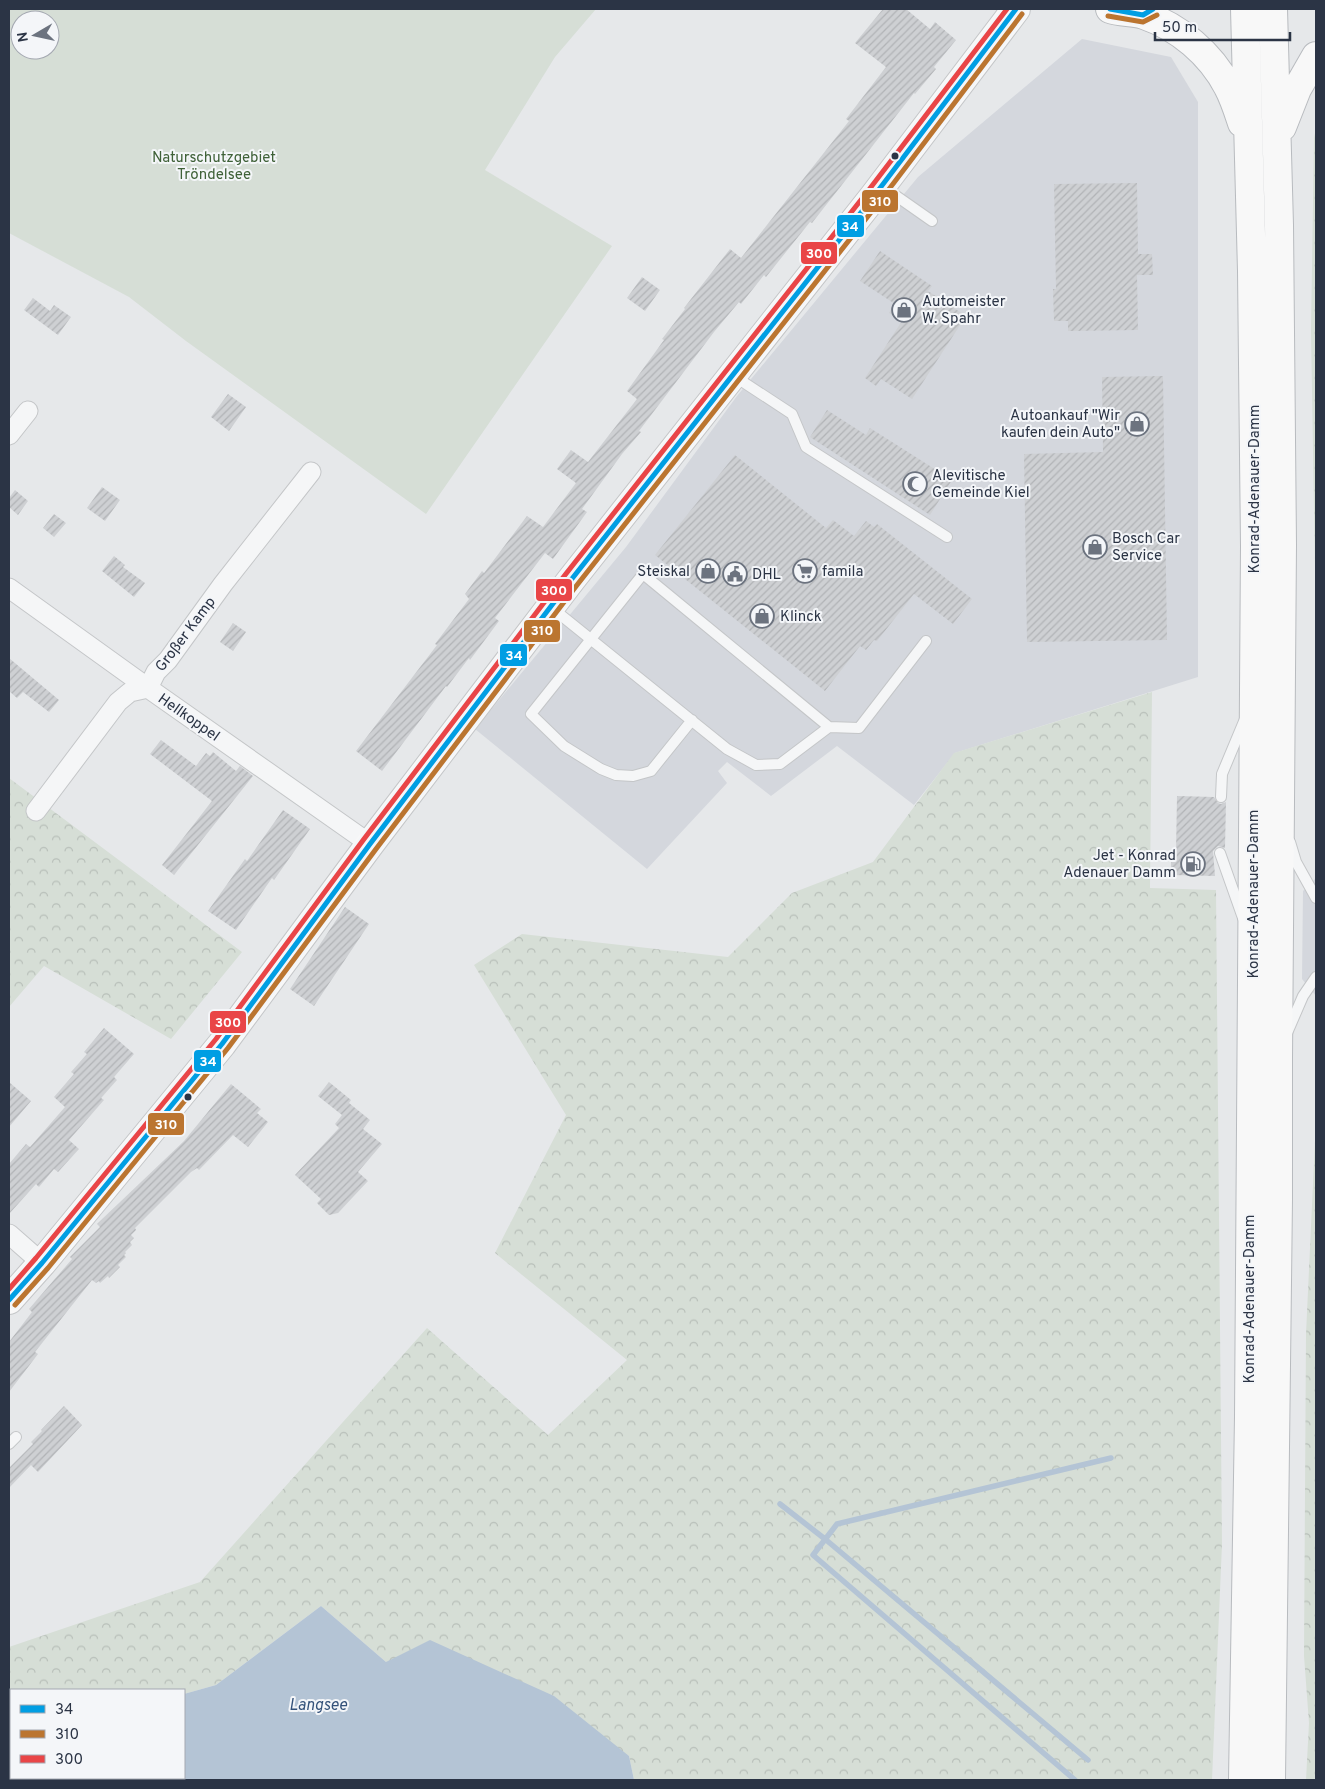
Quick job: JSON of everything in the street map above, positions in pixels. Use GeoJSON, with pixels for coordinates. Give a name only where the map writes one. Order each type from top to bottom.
{"type":"FeatureCollection","features":[{"type":"Feature","properties":{"kind":"main road"},"geometry":{"type":"LineString","coordinates":[[9,1300],[42,1263],[222,1044],[370,844],[643,488],[881,186],[1016,9]]}},
{"type":"Feature","properties":{"kind":"main road"},"geometry":{"type":"LineString","coordinates":[[1110,9],[1116,11],[1148,12],[1178,32],[1212,62],[1228,86],[1250,147]]}},
{"type":"Feature","properties":{"kind":"main road","name":"Konrad-Adenauer-Damm"},"geometry":{"type":"LineString","coordinates":[[1243,1780],[1249,1417],[1254,706],[1254,448],[1246,9]]}},
{"type":"Feature","properties":{"kind":"main road","name":"Konrad-Adenauer-Damm"},"geometry":{"type":"LineString","coordinates":[[1271,1780],[1278,1199],[1282,445],[1278,138],[1273,9]]}},
{"type":"Feature","properties":{"kind":"main road"},"geometry":{"type":"LineString","coordinates":[[1278,138],[1297,89],[1316,56]]}},
{"type":"Feature","properties":{"kind":"street"},"geometry":{"type":"LineString","coordinates":[[9,435],[28,411]]}},
{"type":"Feature","properties":{"kind":"street","name":"Großer Kamp"},"geometry":{"type":"LineString","coordinates":[[36,811],[118,702],[130,692],[148,688],[156,672],[168,660],[223,584],[311,472]]}},
{"type":"Feature","properties":{"kind":"street","name":"Hellkoppel"},"geometry":{"type":"LineString","coordinates":[[9,588],[370,844]]}},
{"type":"Feature","properties":{"kind":"street"},"geometry":{"type":"LineString","coordinates":[[9,1234],[42,1263]]}},
{"type":"Feature","properties":{"kind":"lane"},"geometry":{"type":"LineString","coordinates":[[881,186],[932,221]]}},
{"type":"Feature","properties":{"kind":"lane"},"geometry":{"type":"LineString","coordinates":[[733,375],[792,414],[806,447],[947,537]]}},
{"type":"Feature","properties":{"kind":"lane"},"geometry":{"type":"LineString","coordinates":[[692,720],[651,771],[633,776],[616,775],[601,770],[564,746],[531,714],[643,574],[829,727],[859,728],[926,641]]}},
{"type":"Feature","properties":{"kind":"lane"},"geometry":{"type":"LineString","coordinates":[[552,607],[727,748],[756,765],[780,764],[829,727]]}},
{"type":"Feature","properties":{"kind":"lane"},"geometry":{"type":"LineString","coordinates":[[1221,797],[1222,774],[1243,723],[1254,706]]}},
{"type":"Feature","properties":{"kind":"lane"},"geometry":{"type":"LineString","coordinates":[[1280,812],[1296,862],[1316,898]]}},
{"type":"Feature","properties":{"kind":"lane"},"geometry":{"type":"LineString","coordinates":[[1220,853],[1242,916],[1252,954]]}},
{"type":"Feature","properties":{"kind":"lane"},"geometry":{"type":"LineString","coordinates":[[1278,1058],[1303,996],[1316,977]]}},
{"type":"Feature","properties":{"kind":"shaded area"},"geometry":{"type":"Polygon","coordinates":[[[1082,39],[1171,57],[1198,102],[1198,677],[955,753],[914,805],[837,746],[771,796],[727,762],[718,771],[727,783],[647,869],[475,729],[626,547],[737,396],[918,177],[1082,39]]]}},
{"type":"Feature","properties":{"kind":"shaded area"},"geometry":{"type":"Polygon","coordinates":[[[1316,878],[1316,996],[1302,979],[1303,891],[1316,878]]]}},
{"type":"Feature","properties":{"kind":"green space","name":"Naturschutzgebiet Tröndelsee"},"geometry":{"type":"Polygon","coordinates":[[[9,9],[596,9],[555,57],[485,170],[612,246],[426,514],[186,341],[129,297],[9,233],[9,9]]]}},
{"type":"Feature","properties":{"kind":"green space"},"geometry":{"type":"Polygon","coordinates":[[[1316,128],[1316,631],[1311,331],[1314,138],[1316,128]]]}},
{"type":"Feature","properties":{"kind":"green space"},"geometry":{"type":"Polygon","coordinates":[[[1152,692],[1150,888],[1216,890],[1222,1544],[1212,1780],[634,1780],[629,1756],[386,1662],[321,1606],[216,1685],[185,1694],[185,1689],[10,1689],[10,1779],[20,1779],[9,1780],[9,1647],[200,1582],[427,1328],[548,1435],[627,1360],[495,1253],[566,1115],[474,965],[522,934],[728,957],[792,893],[873,862],[954,753],[1152,692]]]}},
{"type":"Feature","properties":{"kind":"green space"},"geometry":{"type":"Polygon","coordinates":[[[9,778],[242,952],[171,1039],[44,966],[9,1007],[9,778]]]}},
{"type":"Feature","properties":{"kind":"green space"},"geometry":{"type":"Polygon","coordinates":[[[1316,1119],[1316,1780],[1306,1780],[1309,1723],[1304,1656],[1306,1334],[1316,1119]]]}},
{"type":"Feature","properties":{"kind":"water","name":"Langsee"},"geometry":{"type":"Polygon","coordinates":[[[321,1606],[386,1662],[430,1640],[554,1696],[629,1756],[634,1780],[19,1780],[185,1779],[185,1694],[216,1685],[321,1606]]]}},
{"type":"Feature","properties":{"kind":"building"},"geometry":{"type":"Polygon","coordinates":[[[883,9],[906,9],[930,29],[935,22],[956,40],[934,67],[936,69],[914,93],[812,223],[810,222],[766,277],[764,275],[741,304],[739,302],[714,332],[582,509],[587,512],[553,559],[545,553],[495,618],[499,621],[470,660],[469,658],[446,686],[382,771],[356,751],[437,645],[435,644],[469,599],[465,594],[482,571],[484,573],[527,516],[543,527],[576,483],[557,469],[571,450],[588,462],[637,399],[627,391],[664,340],[662,339],[684,308],[730,249],[741,258],[849,121],[846,119],[886,67],[855,43],[883,9]]]}},
{"type":"Feature","properties":{"kind":"building"},"geometry":{"type":"Polygon","coordinates":[[[1137,183],[1138,254],[1152,254],[1153,275],[1137,275],[1138,330],[1068,331],[1068,321],[1054,321],[1053,289],[1056,289],[1054,184],[1137,183]]]}},
{"type":"Feature","properties":{"kind":"building"},"geometry":{"type":"Polygon","coordinates":[[[880,251],[932,286],[928,291],[966,316],[912,399],[881,379],[876,386],[865,378],[902,321],[889,313],[895,304],[860,281],[880,251]]]}},
{"type":"Feature","properties":{"kind":"building"},"geometry":{"type":"Polygon","coordinates":[[[642,277],[660,290],[645,311],[627,298],[642,277]]]}},
{"type":"Feature","properties":{"kind":"building"},"geometry":{"type":"Polygon","coordinates":[[[33,298],[50,311],[54,305],[71,317],[58,335],[24,310],[33,298]]]}},
{"type":"Feature","properties":{"kind":"building","name":"Bosch Car Service"},"geometry":{"type":"Polygon","coordinates":[[[1163,376],[1167,640],[1027,642],[1024,454],[1103,452],[1102,377],[1163,376]]]}},
{"type":"Feature","properties":{"kind":"building"},"geometry":{"type":"Polygon","coordinates":[[[228,394],[246,407],[229,431],[211,417],[228,394]]]}},
{"type":"Feature","properties":{"kind":"building"},"geometry":{"type":"Polygon","coordinates":[[[827,410],[866,435],[870,428],[952,480],[930,515],[810,437],[827,410]]]}},
{"type":"Feature","properties":{"kind":"building","name":"famila"},"geometry":{"type":"Polygon","coordinates":[[[735,455],[826,528],[833,520],[854,536],[866,521],[874,527],[877,524],[972,599],[953,624],[914,594],[877,641],[874,640],[866,650],[860,646],[825,691],[655,555],[735,455]]]}},
{"type":"Feature","properties":{"kind":"building"},"geometry":{"type":"Polygon","coordinates":[[[102,487],[120,500],[105,521],[87,508],[102,487]]]}},
{"type":"Feature","properties":{"kind":"building"},"geometry":{"type":"Polygon","coordinates":[[[15,490],[28,501],[18,515],[9,507],[9,498],[15,490]]]}},
{"type":"Feature","properties":{"kind":"building"},"geometry":{"type":"Polygon","coordinates":[[[54,514],[66,523],[54,537],[43,528],[54,514]]]}},
{"type":"Feature","properties":{"kind":"building"},"geometry":{"type":"Polygon","coordinates":[[[114,556],[125,565],[123,567],[145,583],[134,597],[102,571],[114,556]]]}},
{"type":"Feature","properties":{"kind":"building"},"geometry":{"type":"Polygon","coordinates":[[[233,623],[246,632],[233,651],[220,642],[233,623]]]}},
{"type":"Feature","properties":{"kind":"building"},"geometry":{"type":"Polygon","coordinates":[[[9,658],[59,700],[49,712],[23,692],[17,698],[9,691],[9,658]]]}},
{"type":"Feature","properties":{"kind":"building"},"geometry":{"type":"Polygon","coordinates":[[[161,740],[196,766],[206,753],[210,756],[213,752],[236,771],[240,766],[253,776],[174,875],[162,865],[212,801],[150,754],[161,740]]]}},
{"type":"Feature","properties":{"kind":"building"},"geometry":{"type":"Polygon","coordinates":[[[1177,796],[1214,797],[1218,803],[1226,802],[1225,848],[1218,846],[1213,851],[1215,876],[1171,875],[1171,852],[1176,852],[1177,796]]]}},
{"type":"Feature","properties":{"kind":"building"},"geometry":{"type":"Polygon","coordinates":[[[283,810],[310,829],[274,880],[272,878],[236,930],[208,911],[245,859],[247,861],[283,810]]]}},
{"type":"Feature","properties":{"kind":"building"},"geometry":{"type":"Polygon","coordinates":[[[345,907],[369,924],[314,1006],[290,989],[345,907]]]}},
{"type":"Feature","properties":{"kind":"building"},"geometry":{"type":"Polygon","coordinates":[[[104,1028],[134,1054],[114,1077],[117,1080],[101,1098],[104,1100],[69,1140],[79,1149],[58,1172],[54,1169],[39,1187],[36,1184],[9,1214],[9,1164],[26,1144],[30,1147],[65,1107],[54,1097],[74,1074],[71,1072],[87,1054],[84,1052],[104,1028]]]}},
{"type":"Feature","properties":{"kind":"building"},"geometry":{"type":"Polygon","coordinates":[[[9,1082],[31,1101],[9,1127],[9,1082]]]}},
{"type":"Feature","properties":{"kind":"building"},"geometry":{"type":"Polygon","coordinates":[[[329,1082],[351,1100],[349,1103],[370,1120],[363,1129],[382,1144],[358,1172],[368,1181],[338,1213],[329,1215],[317,1203],[321,1199],[295,1175],[339,1128],[335,1124],[342,1115],[318,1096],[329,1082]]]}},
{"type":"Feature","properties":{"kind":"building"},"geometry":{"type":"Polygon","coordinates":[[[231,1084],[261,1109],[257,1113],[268,1122],[248,1147],[233,1135],[199,1170],[197,1168],[191,1172],[135,1228],[136,1230],[131,1235],[134,1238],[130,1242],[132,1245],[125,1252],[124,1255],[126,1257],[118,1265],[120,1267],[109,1278],[108,1276],[100,1283],[99,1281],[96,1283],[92,1280],[35,1352],[38,1354],[9,1392],[9,1342],[32,1312],[29,1309],[72,1259],[70,1257],[100,1227],[97,1224],[184,1141],[231,1084]]]}},
{"type":"Feature","properties":{"kind":"building"},"geometry":{"type":"Polygon","coordinates":[[[64,1406],[82,1425],[38,1472],[31,1465],[9,1488],[9,1468],[33,1444],[31,1442],[64,1406]]]}},
{"type":"Feature","properties":{"kind":"waterway"},"geometry":{"type":"LineString","coordinates":[[1075,1780],[813,1555],[837,1524],[1111,1458]]}},
{"type":"Feature","properties":{"kind":"waterway"},"geometry":{"type":"LineString","coordinates":[[780,1504],[825,1539],[1088,1760]]}},
{"type":"Feature","properties":{"kind":"transit line","name":"300"},"geometry":{"type":"LineString","coordinates":[[9,1289],[216,1039],[364,839],[565,575],[868,191],[1007,9]]}},
{"type":"Feature","properties":{"kind":"transit line","name":"34"},"geometry":{"type":"LineString","coordinates":[[9,1300],[42,1263],[222,1044],[370,844],[571,580],[874,196],[1016,9]]}},
{"type":"Feature","properties":{"kind":"transit line","name":"34"},"geometry":{"type":"LineString","coordinates":[[1110,9],[1143,15],[1153,9]]}},
{"type":"Feature","properties":{"kind":"transit line","name":"310"},"geometry":{"type":"LineString","coordinates":[[15,1305],[48,1268],[228,1048],[376,849],[577,585],[880,201],[1022,14]]}},
{"type":"Feature","properties":{"kind":"transit line","name":"310"},"geometry":{"type":"LineString","coordinates":[[1108,16],[1143,22],[1157,15]]}},
{"type":"Feature","properties":{"kind":"place","name":"Automeister W. Spahr"},"geometry":{"type":"Point","coordinates":[904,310]}},
{"type":"Feature","properties":{"kind":"place","name":"Autoankauf \"Wir kaufen dein Auto\""},"geometry":{"type":"Point","coordinates":[1137,424]}},
{"type":"Feature","properties":{"kind":"place","name":"Alevitische Gemeinde Kiel"},"geometry":{"type":"Point","coordinates":[915,484]}},
{"type":"Feature","properties":{"kind":"place","name":"Bosch Car Service"},"geometry":{"type":"Point","coordinates":[1095,547]}},
{"type":"Feature","properties":{"kind":"place","name":"Steiskal"},"geometry":{"type":"Point","coordinates":[708,571]}},
{"type":"Feature","properties":{"kind":"place","name":"famila"},"geometry":{"type":"Point","coordinates":[805,571]}},
{"type":"Feature","properties":{"kind":"place","name":"DHL"},"geometry":{"type":"Point","coordinates":[735,574]}},
{"type":"Feature","properties":{"kind":"place","name":"Klinck"},"geometry":{"type":"Point","coordinates":[762,616]}},
{"type":"Feature","properties":{"kind":"place","name":"Jet - Konrad Adenauer Damm"},"geometry":{"type":"Point","coordinates":[1193,864]}}]}
